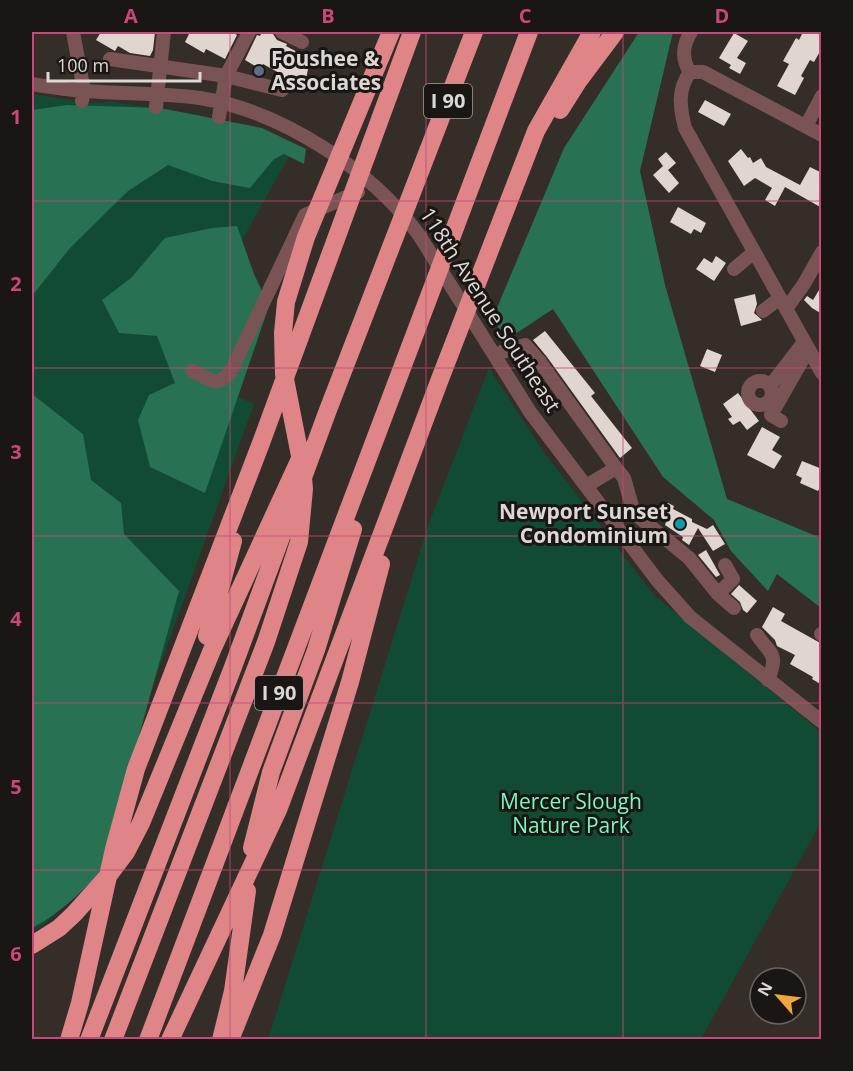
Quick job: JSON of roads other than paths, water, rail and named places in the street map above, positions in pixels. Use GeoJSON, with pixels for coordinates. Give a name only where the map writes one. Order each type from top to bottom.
{"type":"FeatureCollection","features":[{"type":"Feature","properties":{"kind":"highway"},"geometry":{"type":"LineString","coordinates":[[113,1040],[266,642],[299,542],[304,489],[302,466],[284,374],[284,319],[291,280],[391,32]]}},
{"type":"Feature","properties":{"kind":"highway"},"geometry":{"type":"LineString","coordinates":[[380,115],[400,32]]}},
{"type":"Feature","properties":{"kind":"highway"},"geometry":{"type":"LineString","coordinates":[[69,1040],[80,1003],[114,849],[136,769],[248,477],[412,32]]}},
{"type":"Feature","properties":{"kind":"highway","name":"I 90"},"geometry":{"type":"LineString","coordinates":[[89,1040],[474,32]]}},
{"type":"Feature","properties":{"kind":"highway","name":"I 90"},"geometry":{"type":"LineString","coordinates":[[148,1040],[529,32]]}},
{"type":"Feature","properties":{"kind":"highway"},"geometry":{"type":"LineString","coordinates":[[486,143],[537,32]]}},
{"type":"Feature","properties":{"kind":"highway"},"geometry":{"type":"LineString","coordinates":[[170,1040],[278,810],[536,131],[592,32]]}},
{"type":"Feature","properties":{"kind":"highway"},"geometry":{"type":"LineString","coordinates":[[502,217],[561,108],[615,32]]}},
{"type":"Feature","properties":{"kind":"highway"},"geometry":{"type":"LineString","coordinates":[[221,1040],[233,991],[250,860],[260,808],[316,650],[411,347]]}},
{"type":"Feature","properties":{"kind":"highway"},"geometry":{"type":"LineString","coordinates":[[32,945],[74,914],[126,852],[141,823],[187,707],[293,474],[309,440],[328,410]]}},
{"type":"Feature","properties":{"kind":"highway"},"geometry":{"type":"LineString","coordinates":[[230,1040],[272,935],[350,682],[417,440]]}},
{"type":"Feature","properties":{"kind":"highway"},"geometry":{"type":"LineString","coordinates":[[187,707],[223,584],[248,477]]}},
{"type":"Feature","properties":{"kind":"highway"},"geometry":{"type":"LineString","coordinates":[[182,1040],[204,989],[211,953]]}},
{"type":"Feature","properties":{"kind":"street"},"geometry":{"type":"LineString","coordinates":[[73,32],[83,96]]}},
{"type":"Feature","properties":{"kind":"street"},"geometry":{"type":"LineString","coordinates":[[158,100],[164,32]]}},
{"type":"Feature","properties":{"kind":"street"},"geometry":{"type":"LineString","coordinates":[[219,117],[226,76],[249,32]]}},
{"type":"Feature","properties":{"kind":"street"},"geometry":{"type":"LineString","coordinates":[[282,32],[302,42]]}},
{"type":"Feature","properties":{"kind":"street"},"geometry":{"type":"LineString","coordinates":[[690,72],[685,62],[684,49],[691,32]]}},
{"type":"Feature","properties":{"kind":"street"},"geometry":{"type":"LineString","coordinates":[[110,59],[226,76],[282,90]]}},
{"type":"Feature","properties":{"kind":"street"},"geometry":{"type":"LineString","coordinates":[[690,72],[703,72],[822,135]]}},
{"type":"Feature","properties":{"kind":"street"},"geometry":{"type":"LineString","coordinates":[[690,72],[680,94],[685,128],[822,373]]}},
{"type":"Feature","properties":{"kind":"street","name":"118th Avenue Southeast"},"geometry":{"type":"LineString","coordinates":[[32,84],[83,96],[158,100],[200,98],[252,111],[293,130],[369,180],[407,219],[419,235],[530,412],[638,557],[671,597],[690,617],[821,721]]}},
{"type":"Feature","properties":{"kind":"street"},"geometry":{"type":"LineString","coordinates":[[806,126],[822,96]]}},
{"type":"Feature","properties":{"kind":"street"},"geometry":{"type":"LineString","coordinates":[[193,371],[213,382],[222,381],[230,374],[305,215],[360,191]]}},
{"type":"Feature","properties":{"kind":"street"},"geometry":{"type":"LineString","coordinates":[[734,269],[754,252]]}},
{"type":"Feature","properties":{"kind":"street"},"geometry":{"type":"LineString","coordinates":[[763,311],[783,304],[804,284],[822,252]]}},
{"type":"Feature","properties":{"kind":"street"},"geometry":{"type":"LineString","coordinates":[[495,356],[525,345],[540,362],[624,478],[634,513],[689,558],[718,594],[734,608]]}},
{"type":"Feature","properties":{"kind":"street"},"geometry":{"type":"LineString","coordinates":[[770,386],[806,346]]}},
{"type":"Feature","properties":{"kind":"street"},"geometry":{"type":"LineString","coordinates":[[781,421],[771,415],[806,346]]}},
{"type":"Feature","properties":{"kind":"street"},"geometry":{"type":"LineString","coordinates":[[586,486],[616,468]]}},
{"type":"Feature","properties":{"kind":"street"},"geometry":{"type":"LineString","coordinates":[[718,594],[733,579],[725,565]]}},
{"type":"Feature","properties":{"kind":"street"},"geometry":{"type":"LineString","coordinates":[[757,635],[772,651],[774,660],[768,680]]}},
{"type":"Feature","properties":{"kind":"place","name":"Foushee & Associates"},"geometry":{"type":"Point","coordinates":[259,71]}},
{"type":"Feature","properties":{"kind":"place","name":"Newport Sunset Condominium"},"geometry":{"type":"Point","coordinates":[680,524]}},
{"type":"Feature","properties":{"kind":"park label","name":"Mercer Slough Nature Park"},"geometry":{"type":"Point","coordinates":[571,814]}}]}
